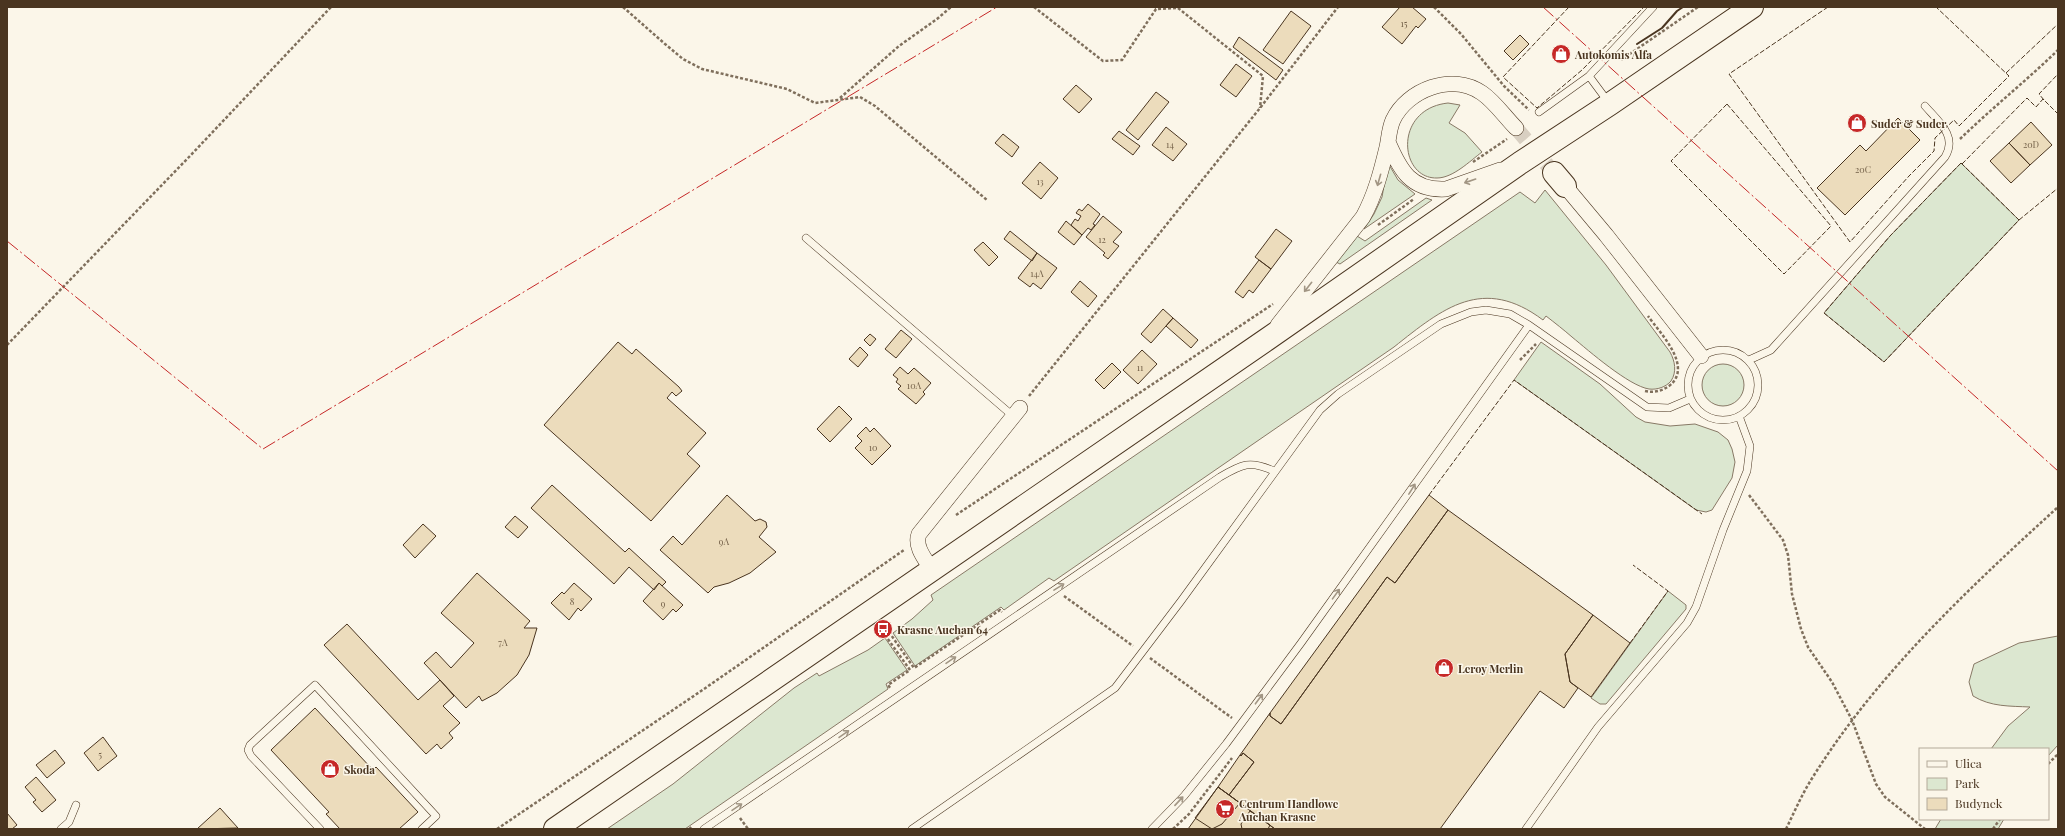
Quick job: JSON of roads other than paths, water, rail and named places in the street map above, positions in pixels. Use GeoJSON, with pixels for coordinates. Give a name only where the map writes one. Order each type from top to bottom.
{"type":"FeatureCollection","features":[{"type":"Feature","properties":{"kind":"main road"},"geometry":{"type":"LineString","coordinates":[[555,829],[1266,340],[1520,163],[1610,104],[1752,7]]}},
{"type":"Feature","properties":{"kind":"street"},"geometry":{"type":"LineString","coordinates":[[1266,340],[1363,217],[1372,201],[1392,122],[1406,102],[1425,90],[1442,85],[1460,85],[1481,92],[1514,132]]}},
{"type":"Feature","properties":{"kind":"street"},"geometry":{"type":"LineString","coordinates":[[1388,142],[1398,164],[1408,177],[1426,187],[1437,190],[1446,189],[1520,163]]}},
{"type":"Feature","properties":{"kind":"street"},"geometry":{"type":"LineString","coordinates":[[1559,179],[1606,235],[1701,356]]}},
{"type":"Feature","properties":{"kind":"street"},"geometry":{"type":"LineString","coordinates":[[932,570],[917,541],[919,534],[1017,412]]}},
{"type":"Feature","properties":{"kind":"lane"},"geometry":{"type":"LineString","coordinates":[[1539,112],[1588,76],[1653,7]]}},
{"type":"Feature","properties":{"kind":"lane"},"geometry":{"type":"LineString","coordinates":[[1588,76],[1610,104]]}},
{"type":"Feature","properties":{"kind":"lane"},"geometry":{"type":"LineString","coordinates":[[1749,360],[1771,350],[1910,197],[1949,151],[1949,136],[1925,106]]}},
{"type":"Feature","properties":{"kind":"lane"},"geometry":{"type":"LineString","coordinates":[[806,238],[1017,412]]}},
{"type":"Feature","properties":{"kind":"lane"},"geometry":{"type":"LineString","coordinates":[[912,829],[1115,688],[1181,601],[1274,471],[1320,410],[1338,394],[1441,324],[1471,312],[1486,310],[1510,314],[1543,334],[1647,407],[1669,408],[1690,399]]}},
{"type":"Feature","properties":{"kind":"lane"},"geometry":{"type":"LineString","coordinates":[[1152,829],[1189,791],[1226,744],[1301,643],[1529,325]]}},
{"type":"Feature","properties":{"kind":"lane"},"geometry":{"type":"LineString","coordinates":[[1725,349],[1740,354],[1749,360],[1757,376],[1758,390],[1753,403],[1739,416],[1726,420],[1711,418],[1699,411],[1690,399],[1687,384],[1688,376],[1695,362],[1701,356],[1710,351],[1725,349]]}},
{"type":"Feature","properties":{"kind":"lane"},"geometry":{"type":"LineString","coordinates":[[1526,829],[1598,727],[1692,615],[1725,524],[1747,471],[1750,446],[1739,416]]}},
{"type":"Feature","properties":{"kind":"lane"},"geometry":{"type":"LineString","coordinates":[[704,829],[1220,477],[1239,466],[1259,464],[1274,471]]}},
{"type":"Feature","properties":{"kind":"lane"},"geometry":{"type":"LineString","coordinates":[[320,829],[251,756],[248,750],[250,745],[315,685],[436,816],[422,829]]}},
{"type":"Feature","properties":{"kind":"lane"},"geometry":{"type":"LineString","coordinates":[[61,829],[69,822],[76,805]]}},
{"type":"Feature","properties":{"kind":"tunnel"},"geometry":{"type":"LineString","coordinates":[[1516,128],[1554,173]]}},
{"type":"Feature","properties":{"kind":"place","name":"Autokomis Alfa"},"geometry":{"type":"Point","coordinates":[1561,54]}},
{"type":"Feature","properties":{"kind":"place","name":"Suder & Suder"},"geometry":{"type":"Point","coordinates":[1857,123]}},
{"type":"Feature","properties":{"kind":"place","name":"Krasne Auchan 64"},"geometry":{"type":"Point","coordinates":[883,629]}},
{"type":"Feature","properties":{"kind":"place","name":"Leroy Merlin"},"geometry":{"type":"Point","coordinates":[1444,668]}},
{"type":"Feature","properties":{"kind":"place","name":"Skoda"},"geometry":{"type":"Point","coordinates":[330,769]}},
{"type":"Feature","properties":{"kind":"place","name":"Centrum Handlowe Auchan Krasne"},"geometry":{"type":"Point","coordinates":[1225,809]}}]}
